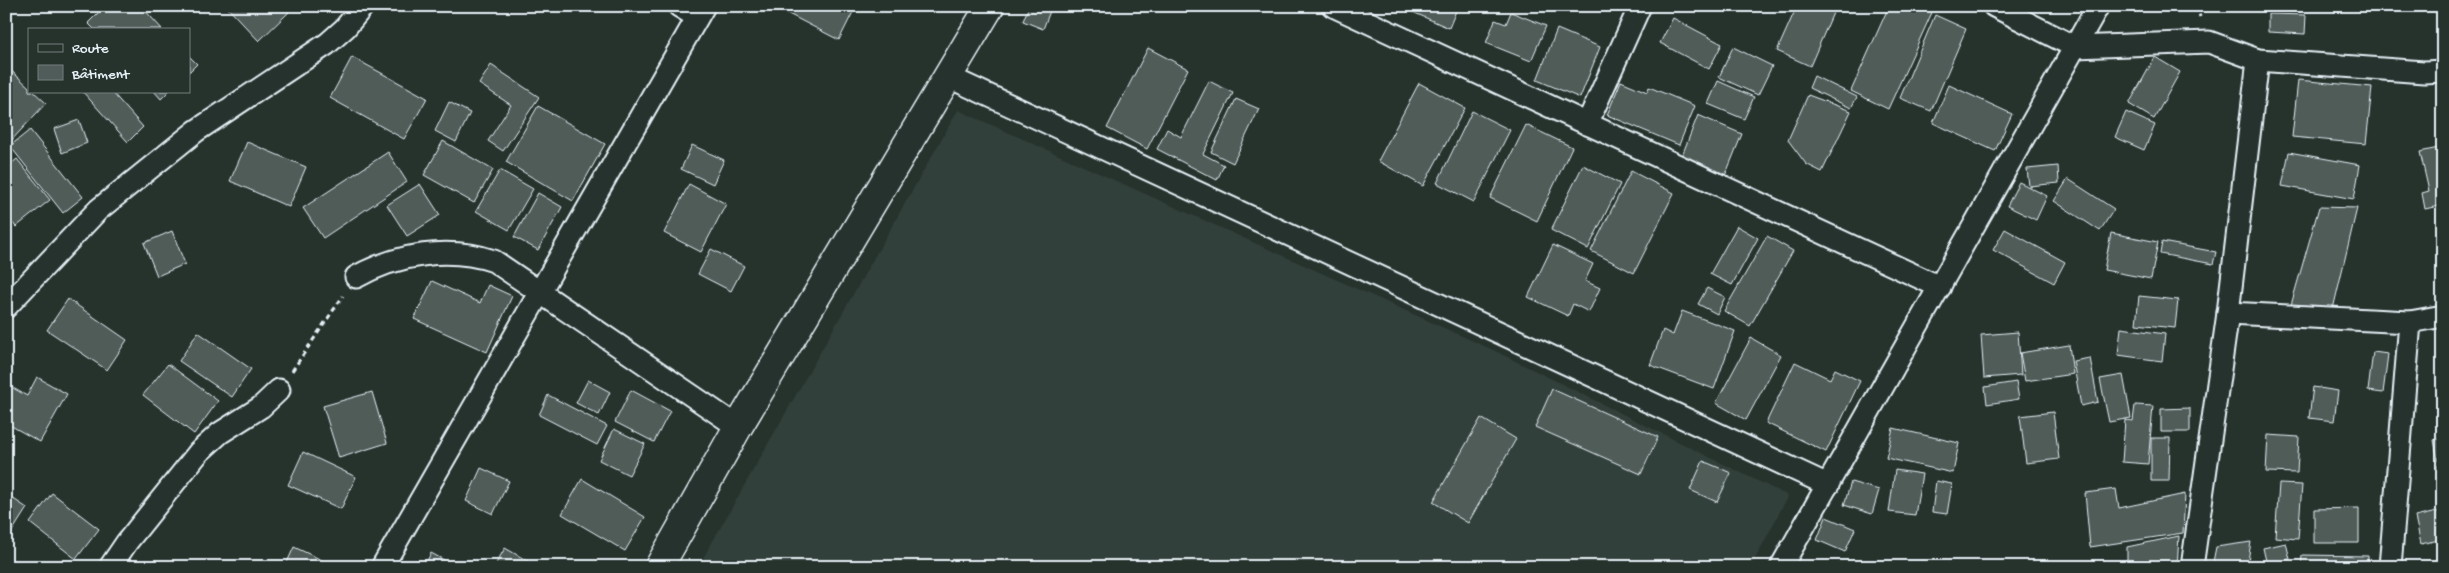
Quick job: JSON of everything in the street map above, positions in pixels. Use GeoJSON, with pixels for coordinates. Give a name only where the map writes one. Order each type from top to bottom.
{"type":"FeatureCollection","features":[{"type":"Feature","properties":{"kind":"street"},"geometry":{"type":"LineString","coordinates":[[6,307],[14,296],[98,210],[196,131],[327,44],[345,28],[363,6]]}},
{"type":"Feature","properties":{"kind":"street"},"geometry":{"type":"LineString","coordinates":[[382,567],[701,12],[679,6]]}},
{"type":"Feature","properties":{"kind":"street"},"geometry":{"type":"LineString","coordinates":[[659,567],[738,427],[990,6]]}},
{"type":"Feature","properties":{"kind":"street"},"geometry":{"type":"LineString","coordinates":[[1333,6],[1940,287]]}},
{"type":"Feature","properties":{"kind":"street"},"geometry":{"type":"LineString","coordinates":[[1587,124],[1640,6]]}},
{"type":"Feature","properties":{"kind":"street"},"geometry":{"type":"LineString","coordinates":[[1994,6],[2075,47],[2209,42],[2258,60],[2424,72],[2443,71]]}},
{"type":"Feature","properties":{"kind":"street"},"geometry":{"type":"LineString","coordinates":[[1782,567],[2098,6]]}},
{"type":"Feature","properties":{"kind":"street"},"geometry":{"type":"LineString","coordinates":[[2192,567],[2228,313],[2258,60]]}},
{"type":"Feature","properties":{"kind":"street"},"geometry":{"type":"LineString","coordinates":[[949,77],[1828,485]]}},
{"type":"Feature","properties":{"kind":"street"},"geometry":{"type":"LineString","coordinates":[[356,277],[376,266],[414,257],[449,253],[476,255],[494,262],[738,427]]}},
{"type":"Feature","properties":{"kind":"street"},"geometry":{"type":"LineString","coordinates":[[2228,313],[2410,322],[2443,316]]}},
{"type":"Feature","properties":{"kind":"street"},"geometry":{"type":"LineString","coordinates":[[2390,567],[2410,322]]}},
{"type":"Feature","properties":{"kind":"street"},"geometry":{"type":"LineString","coordinates":[[110,567],[127,542],[199,452],[220,433],[261,407],[280,390]]}},
{"type":"Feature","properties":{"kind":"path"},"geometry":{"type":"LineString","coordinates":[[280,390],[356,277]]}},
{"type":"Feature","properties":{"kind":"shaded area"},"geometry":{"type":"Polygon","coordinates":[[[958,110],[1491,349],[1788,496],[1751,567],[698,567],[958,110]]]}},
{"type":"Feature","properties":{"kind":"building"},"geometry":{"type":"Polygon","coordinates":[[[105,6],[141,6],[161,28],[93,28],[88,23],[105,6]]]}},
{"type":"Feature","properties":{"kind":"building"},"geometry":{"type":"Polygon","coordinates":[[[226,6],[284,6],[289,12],[259,41],[226,6]]]}},
{"type":"Feature","properties":{"kind":"building"},"geometry":{"type":"Polygon","coordinates":[[[773,6],[856,6],[839,40],[773,6]]]}},
{"type":"Feature","properties":{"kind":"building"},"geometry":{"type":"Polygon","coordinates":[[[1029,6],[1052,6],[1043,29],[1023,21],[1029,6]]]}},
{"type":"Feature","properties":{"kind":"building"},"geometry":{"type":"Polygon","coordinates":[[[1399,6],[1458,6],[1449,28],[1399,6]]]}},
{"type":"Feature","properties":{"kind":"building"},"geometry":{"type":"Polygon","coordinates":[[[1797,6],[1836,6],[1810,66],[1777,51],[1797,6]]]}},
{"type":"Feature","properties":{"kind":"building"},"geometry":{"type":"Polygon","coordinates":[[[1889,6],[1934,8],[1888,109],[1851,91],[1889,6]]]}},
{"type":"Feature","properties":{"kind":"building"},"geometry":{"type":"Polygon","coordinates":[[[1511,12],[1546,26],[1531,61],[1486,43],[1495,20],[1506,24],[1511,12]]]}},
{"type":"Feature","properties":{"kind":"building"},"geometry":{"type":"Polygon","coordinates":[[[2268,14],[2306,15],[2305,34],[2268,32],[2268,14]]]}},
{"type":"Feature","properties":{"kind":"building"},"geometry":{"type":"Polygon","coordinates":[[[1935,15],[1966,29],[1931,111],[1900,98],[1935,15]]]}},
{"type":"Feature","properties":{"kind":"building"},"geometry":{"type":"Polygon","coordinates":[[[1673,18],[1722,44],[1709,69],[1660,43],[1673,18]]]}},
{"type":"Feature","properties":{"kind":"building"},"geometry":{"type":"Polygon","coordinates":[[[1557,29],[1600,47],[1580,98],[1537,80],[1557,29]]]}},
{"type":"Feature","properties":{"kind":"building"},"geometry":{"type":"Polygon","coordinates":[[[1733,47],[1772,66],[1758,95],[1719,77],[1733,47]]]}},
{"type":"Feature","properties":{"kind":"building"},"geometry":{"type":"Polygon","coordinates":[[[1148,48],[1188,69],[1147,149],[1107,128],[1148,48]]]}},
{"type":"Feature","properties":{"kind":"building"},"geometry":{"type":"Polygon","coordinates":[[[190,57],[197,64],[190,71],[190,57]]]}},
{"type":"Feature","properties":{"kind":"building"},"geometry":{"type":"Polygon","coordinates":[[[352,57],[427,98],[404,139],[330,98],[352,57]]]}},
{"type":"Feature","properties":{"kind":"building"},"geometry":{"type":"Polygon","coordinates":[[[2155,57],[2180,72],[2154,119],[2129,104],[2155,57]]]}},
{"type":"Feature","properties":{"kind":"building"},"geometry":{"type":"Polygon","coordinates":[[[491,65],[539,97],[503,151],[488,141],[511,105],[479,84],[491,65]]]}},
{"type":"Feature","properties":{"kind":"building"},"geometry":{"type":"Polygon","coordinates":[[[6,66],[28,86],[28,92],[34,92],[46,103],[9,143],[6,140],[6,66]]]}},
{"type":"Feature","properties":{"kind":"building"},"geometry":{"type":"Polygon","coordinates":[[[1814,76],[1857,97],[1851,108],[1809,88],[1814,76]]]}},
{"type":"Feature","properties":{"kind":"building"},"geometry":{"type":"Polygon","coordinates":[[[2298,80],[2372,87],[2366,144],[2292,137],[2298,80]]]}},
{"type":"Feature","properties":{"kind":"building"},"geometry":{"type":"Polygon","coordinates":[[[1209,81],[1233,93],[1203,154],[1224,165],[1217,180],[1157,149],[1167,129],[1181,137],[1209,81]]]}},
{"type":"Feature","properties":{"kind":"building"},"geometry":{"type":"Polygon","coordinates":[[[1621,81],[1647,92],[1649,87],[1695,106],[1679,145],[1607,115],[1621,81]]]}},
{"type":"Feature","properties":{"kind":"building"},"geometry":{"type":"Polygon","coordinates":[[[1718,81],[1754,97],[1744,119],[1708,104],[1718,81]]]}},
{"type":"Feature","properties":{"kind":"building"},"geometry":{"type":"Polygon","coordinates":[[[1419,83],[1465,108],[1423,186],[1378,161],[1419,83]]]}},
{"type":"Feature","properties":{"kind":"building"},"geometry":{"type":"Polygon","coordinates":[[[1949,85],[2012,114],[1995,151],[1933,123],[1949,85]]]}},
{"type":"Feature","properties":{"kind":"building"},"geometry":{"type":"Polygon","coordinates":[[[83,92],[112,92],[143,127],[128,142],[83,92]]]}},
{"type":"Feature","properties":{"kind":"building"},"geometry":{"type":"Polygon","coordinates":[[[155,92],[168,92],[161,99],[155,92]]]}},
{"type":"Feature","properties":{"kind":"building"},"geometry":{"type":"Polygon","coordinates":[[[1808,95],[1851,111],[1822,172],[1806,164],[1788,140],[1808,95]]]}},
{"type":"Feature","properties":{"kind":"building"},"geometry":{"type":"Polygon","coordinates":[[[1236,99],[1259,109],[1233,163],[1211,152],[1236,99]]]}},
{"type":"Feature","properties":{"kind":"building"},"geometry":{"type":"Polygon","coordinates":[[[449,102],[470,113],[456,142],[435,131],[449,102]]]}},
{"type":"Feature","properties":{"kind":"building"},"geometry":{"type":"Polygon","coordinates":[[[538,106],[605,144],[573,201],[506,162],[538,106]]]}},
{"type":"Feature","properties":{"kind":"building"},"geometry":{"type":"Polygon","coordinates":[[[1472,111],[1510,130],[1474,202],[1437,183],[1472,111]]]}},
{"type":"Feature","properties":{"kind":"building"},"geometry":{"type":"Polygon","coordinates":[[[2126,112],[2155,125],[2144,150],[2115,137],[2126,112]]]}},
{"type":"Feature","properties":{"kind":"building"},"geometry":{"type":"Polygon","coordinates":[[[1698,115],[1742,134],[1725,176],[1681,158],[1698,115]]]}},
{"type":"Feature","properties":{"kind":"building"},"geometry":{"type":"Polygon","coordinates":[[[79,120],[87,143],[62,153],[54,129],[79,120]]]}},
{"type":"Feature","properties":{"kind":"building"},"geometry":{"type":"Polygon","coordinates":[[[1526,125],[1572,147],[1537,221],[1490,198],[1526,125]]]}},
{"type":"Feature","properties":{"kind":"building"},"geometry":{"type":"Polygon","coordinates":[[[30,130],[83,197],[63,213],[10,146],[30,130]]]}},
{"type":"Feature","properties":{"kind":"building"},"geometry":{"type":"Polygon","coordinates":[[[443,141],[493,170],[474,203],[424,175],[443,141]]]}},
{"type":"Feature","properties":{"kind":"building"},"geometry":{"type":"Polygon","coordinates":[[[247,142],[306,167],[289,207],[230,181],[247,142]]]}},
{"type":"Feature","properties":{"kind":"building"},"geometry":{"type":"Polygon","coordinates":[[[692,145],[724,160],[713,184],[681,169],[692,145]]]}},
{"type":"Feature","properties":{"kind":"building"},"geometry":{"type":"Polygon","coordinates":[[[2443,147],[2443,205],[2425,209],[2422,193],[2429,191],[2420,152],[2443,147]]]}},
{"type":"Feature","properties":{"kind":"building"},"geometry":{"type":"Polygon","coordinates":[[[388,152],[407,182],[323,238],[303,208],[388,152]]]}},
{"type":"Feature","properties":{"kind":"building"},"geometry":{"type":"Polygon","coordinates":[[[2289,152],[2360,165],[2354,199],[2282,186],[2289,152]]]}},
{"type":"Feature","properties":{"kind":"building"},"geometry":{"type":"Polygon","coordinates":[[[17,159],[50,200],[16,227],[6,215],[6,168],[17,159]]]}},
{"type":"Feature","properties":{"kind":"building"},"geometry":{"type":"Polygon","coordinates":[[[1583,165],[1620,184],[1588,249],[1551,230],[1583,165]]]}},
{"type":"Feature","properties":{"kind":"building"},"geometry":{"type":"Polygon","coordinates":[[[2058,166],[2059,183],[2029,186],[2027,169],[2058,166]]]}},
{"type":"Feature","properties":{"kind":"building"},"geometry":{"type":"Polygon","coordinates":[[[500,170],[533,189],[509,230],[476,211],[500,170]]]}},
{"type":"Feature","properties":{"kind":"building"},"geometry":{"type":"Polygon","coordinates":[[[1631,171],[1674,193],[1634,273],[1591,251],[1631,171]]]}},
{"type":"Feature","properties":{"kind":"building"},"geometry":{"type":"Polygon","coordinates":[[[2068,179],[2114,209],[2100,231],[2054,201],[2068,179]]]}},
{"type":"Feature","properties":{"kind":"building"},"geometry":{"type":"Polygon","coordinates":[[[2019,182],[2047,196],[2036,220],[2007,206],[2019,182]]]}},
{"type":"Feature","properties":{"kind":"building"},"geometry":{"type":"Polygon","coordinates":[[[420,184],[440,215],[407,236],[387,205],[420,184]]]}},
{"type":"Feature","properties":{"kind":"building"},"geometry":{"type":"Polygon","coordinates":[[[689,184],[726,204],[701,252],[664,233],[689,184]]]}},
{"type":"Feature","properties":{"kind":"building"},"geometry":{"type":"Polygon","coordinates":[[[538,193],[562,207],[538,250],[514,237],[538,193]]]}},
{"type":"Feature","properties":{"kind":"building"},"geometry":{"type":"Polygon","coordinates":[[[2319,207],[2357,208],[2333,309],[2291,305],[2319,207]]]}},
{"type":"Feature","properties":{"kind":"building"},"geometry":{"type":"Polygon","coordinates":[[[1737,226],[1758,238],[1732,285],[1710,274],[1737,226]]]}},
{"type":"Feature","properties":{"kind":"building"},"geometry":{"type":"Polygon","coordinates":[[[2005,229],[2065,262],[2054,283],[1993,250],[2005,229]]]}},
{"type":"Feature","properties":{"kind":"building"},"geometry":{"type":"Polygon","coordinates":[[[172,231],[185,264],[157,276],[144,243],[172,231]]]}},
{"type":"Feature","properties":{"kind":"building"},"geometry":{"type":"Polygon","coordinates":[[[2111,233],[2158,242],[2151,279],[2104,270],[2111,233]]]}},
{"type":"Feature","properties":{"kind":"building"},"geometry":{"type":"Polygon","coordinates":[[[1767,236],[1793,251],[1750,326],[1724,311],[1767,236]]]}},
{"type":"Feature","properties":{"kind":"building"},"geometry":{"type":"Polygon","coordinates":[[[2162,242],[2216,252],[2213,264],[2160,254],[2162,242]]]}},
{"type":"Feature","properties":{"kind":"building"},"geometry":{"type":"Polygon","coordinates":[[[1553,245],[1593,264],[1585,281],[1600,288],[1589,312],[1573,304],[1568,316],[1528,297],[1553,245]]]}},
{"type":"Feature","properties":{"kind":"building"},"geometry":{"type":"Polygon","coordinates":[[[711,249],[744,266],[731,291],[698,274],[711,249]]]}},
{"type":"Feature","properties":{"kind":"building"},"geometry":{"type":"Polygon","coordinates":[[[432,281],[480,303],[488,285],[512,296],[487,352],[414,319],[432,281]]]}},
{"type":"Feature","properties":{"kind":"building"},"geometry":{"type":"Polygon","coordinates":[[[1707,288],[1725,297],[1717,314],[1698,304],[1707,288]]]}},
{"type":"Feature","properties":{"kind":"building"},"geometry":{"type":"Polygon","coordinates":[[[2139,296],[2178,300],[2175,328],[2136,324],[2139,296]]]}},
{"type":"Feature","properties":{"kind":"building"},"geometry":{"type":"Polygon","coordinates":[[[68,299],[127,340],[107,370],[47,330],[68,299]]]}},
{"type":"Feature","properties":{"kind":"building"},"geometry":{"type":"Polygon","coordinates":[[[1682,311],[1735,331],[1714,389],[1650,365],[1663,330],[1673,335],[1682,311]]]}},
{"type":"Feature","properties":{"kind":"building"},"geometry":{"type":"Polygon","coordinates":[[[2121,328],[2165,334],[2162,361],[2118,355],[2121,328]]]}},
{"type":"Feature","properties":{"kind":"building"},"geometry":{"type":"Polygon","coordinates":[[[198,332],[251,369],[232,397],[179,361],[198,332]]]}},
{"type":"Feature","properties":{"kind":"building"},"geometry":{"type":"Polygon","coordinates":[[[2018,332],[2021,375],[1984,378],[1981,335],[2018,332]]]}},
{"type":"Feature","properties":{"kind":"building"},"geometry":{"type":"Polygon","coordinates":[[[1751,338],[1781,355],[1746,420],[1716,403],[1751,338]]]}},
{"type":"Feature","properties":{"kind":"building"},"geometry":{"type":"Polygon","coordinates":[[[2069,345],[2073,374],[2025,381],[2020,353],[2069,345]]]}},
{"type":"Feature","properties":{"kind":"building"},"geometry":{"type":"Polygon","coordinates":[[[2373,352],[2388,354],[2383,393],[2368,391],[2373,352]]]}},
{"type":"Feature","properties":{"kind":"building"},"geometry":{"type":"Polygon","coordinates":[[[2090,358],[2098,402],[2081,406],[2073,361],[2090,358]]]}},
{"type":"Feature","properties":{"kind":"building"},"geometry":{"type":"Polygon","coordinates":[[[1795,362],[1830,379],[1835,369],[1860,381],[1826,452],[1766,423],[1795,362]]]}},
{"type":"Feature","properties":{"kind":"building"},"geometry":{"type":"Polygon","coordinates":[[[168,364],[218,401],[194,434],[143,395],[168,364]]]}},
{"type":"Feature","properties":{"kind":"building"},"geometry":{"type":"Polygon","coordinates":[[[2123,375],[2131,418],[2109,422],[2100,379],[2123,375]]]}},
{"type":"Feature","properties":{"kind":"building"},"geometry":{"type":"Polygon","coordinates":[[[37,377],[67,394],[40,442],[6,423],[6,384],[27,396],[37,377]]]}},
{"type":"Feature","properties":{"kind":"building"},"geometry":{"type":"Polygon","coordinates":[[[588,380],[610,392],[599,415],[576,403],[588,380]]]}},
{"type":"Feature","properties":{"kind":"building"},"geometry":{"type":"Polygon","coordinates":[[[2016,382],[2019,399],[1987,404],[1985,387],[2016,382]]]}},
{"type":"Feature","properties":{"kind":"building"},"geometry":{"type":"Polygon","coordinates":[[[2313,387],[2338,391],[2334,421],[2309,418],[2313,387]]]}},
{"type":"Feature","properties":{"kind":"building"},"geometry":{"type":"Polygon","coordinates":[[[1552,389],[1658,437],[1641,474],[1535,427],[1552,389]]]}},
{"type":"Feature","properties":{"kind":"building"},"geometry":{"type":"Polygon","coordinates":[[[631,390],[670,411],[654,442],[615,422],[631,390]]]}},
{"type":"Feature","properties":{"kind":"building"},"geometry":{"type":"Polygon","coordinates":[[[372,392],[387,443],[339,458],[323,406],[372,392]]]}},
{"type":"Feature","properties":{"kind":"building"},"geometry":{"type":"Polygon","coordinates":[[[548,395],[607,426],[597,445],[539,415],[548,395]]]}},
{"type":"Feature","properties":{"kind":"building"},"geometry":{"type":"Polygon","coordinates":[[[2135,405],[2153,406],[2148,464],[2122,462],[2125,420],[2133,421],[2135,405]]]}},
{"type":"Feature","properties":{"kind":"building"},"geometry":{"type":"Polygon","coordinates":[[[2190,408],[2190,432],[2161,432],[2161,409],[2190,408]]]}},
{"type":"Feature","properties":{"kind":"building"},"geometry":{"type":"Polygon","coordinates":[[[2053,412],[2059,459],[2026,463],[2020,416],[2053,412]]]}},
{"type":"Feature","properties":{"kind":"building"},"geometry":{"type":"Polygon","coordinates":[[[1481,418],[1516,439],[1468,523],[1433,502],[1481,418]]]}},
{"type":"Feature","properties":{"kind":"building"},"geometry":{"type":"Polygon","coordinates":[[[1893,428],[1959,443],[1953,473],[1886,458],[1893,428]]]}},
{"type":"Feature","properties":{"kind":"building"},"geometry":{"type":"Polygon","coordinates":[[[614,429],[645,444],[629,475],[599,460],[614,429]]]}},
{"type":"Feature","properties":{"kind":"building"},"geometry":{"type":"Polygon","coordinates":[[[2268,435],[2299,437],[2297,473],[2266,472],[2268,435]]]}},
{"type":"Feature","properties":{"kind":"building"},"geometry":{"type":"Polygon","coordinates":[[[2151,438],[2170,438],[2169,481],[2151,481],[2151,438]]]}},
{"type":"Feature","properties":{"kind":"building"},"geometry":{"type":"Polygon","coordinates":[[[2443,438],[2443,461],[2438,461],[2434,440],[2443,438]]]}},
{"type":"Feature","properties":{"kind":"building"},"geometry":{"type":"Polygon","coordinates":[[[303,452],[356,477],[341,509],[288,485],[303,452]]]}},
{"type":"Feature","properties":{"kind":"building"},"geometry":{"type":"Polygon","coordinates":[[[1703,461],[1731,473],[1717,502],[1690,490],[1703,461]]]}},
{"type":"Feature","properties":{"kind":"building"},"geometry":{"type":"Polygon","coordinates":[[[2443,465],[2443,493],[2437,466],[2443,465]]]}},
{"type":"Feature","properties":{"kind":"building"},"geometry":{"type":"Polygon","coordinates":[[[481,468],[509,481],[493,514],[466,501],[481,468]]]}},
{"type":"Feature","properties":{"kind":"building"},"geometry":{"type":"Polygon","coordinates":[[[1895,470],[1922,474],[1915,515],[1889,512],[1895,470]]]}},
{"type":"Feature","properties":{"kind":"building"},"geometry":{"type":"Polygon","coordinates":[[[582,479],[645,517],[625,551],[562,514],[582,479]]]}},
{"type":"Feature","properties":{"kind":"building"},"geometry":{"type":"Polygon","coordinates":[[[1936,481],[1952,484],[1947,514],[1932,512],[1936,481]]]}},
{"type":"Feature","properties":{"kind":"building"},"geometry":{"type":"Polygon","coordinates":[[[1851,482],[1879,490],[1872,514],[1844,505],[1851,482]]]}},
{"type":"Feature","properties":{"kind":"building"},"geometry":{"type":"Polygon","coordinates":[[[2279,484],[2302,485],[2298,539],[2275,537],[2279,484]]]}},
{"type":"Feature","properties":{"kind":"building"},"geometry":{"type":"Polygon","coordinates":[[[2116,489],[2119,508],[2185,494],[2183,533],[2090,547],[2085,493],[2116,489]]]}},
{"type":"Feature","properties":{"kind":"building"},"geometry":{"type":"Polygon","coordinates":[[[52,493],[99,529],[76,559],[30,523],[52,493]]]}},
{"type":"Feature","properties":{"kind":"building"},"geometry":{"type":"Polygon","coordinates":[[[6,494],[27,508],[6,541],[6,494]]]}},
{"type":"Feature","properties":{"kind":"building"},"geometry":{"type":"Polygon","coordinates":[[[2359,508],[2359,543],[2314,543],[2314,509],[2359,508]]]}},
{"type":"Feature","properties":{"kind":"building"},"geometry":{"type":"Polygon","coordinates":[[[2441,511],[2443,539],[2421,544],[2415,517],[2441,511]]]}},
{"type":"Feature","properties":{"kind":"building"},"geometry":{"type":"Polygon","coordinates":[[[1826,517],[1855,529],[1845,552],[1817,540],[1826,517]]]}},
{"type":"Feature","properties":{"kind":"building"},"geometry":{"type":"Polygon","coordinates":[[[2179,536],[2177,567],[2127,567],[2127,547],[2179,536]]]}},
{"type":"Feature","properties":{"kind":"building"},"geometry":{"type":"Polygon","coordinates":[[[2251,542],[2247,567],[2212,567],[2216,547],[2251,542]]]}},
{"type":"Feature","properties":{"kind":"building"},"geometry":{"type":"Polygon","coordinates":[[[2286,543],[2290,559],[2267,565],[2263,548],[2286,543]]]}},
{"type":"Feature","properties":{"kind":"building"},"geometry":{"type":"Polygon","coordinates":[[[294,547],[326,562],[324,567],[285,567],[294,547]]]}},
{"type":"Feature","properties":{"kind":"building"},"geometry":{"type":"Polygon","coordinates":[[[505,548],[533,564],[531,567],[494,567],[505,548]]]}},
{"type":"Feature","properties":{"kind":"building"},"geometry":{"type":"Polygon","coordinates":[[[431,553],[457,567],[424,567],[431,553]]]}},
{"type":"Feature","properties":{"kind":"building"},"geometry":{"type":"Polygon","coordinates":[[[2302,555],[2368,556],[2368,567],[2301,567],[2302,555]]]}},
{"type":"Feature","properties":{"kind":"building"},"geometry":{"type":"Polygon","coordinates":[[[1923,561],[1924,567],[1901,567],[1923,561]]]}}]}
